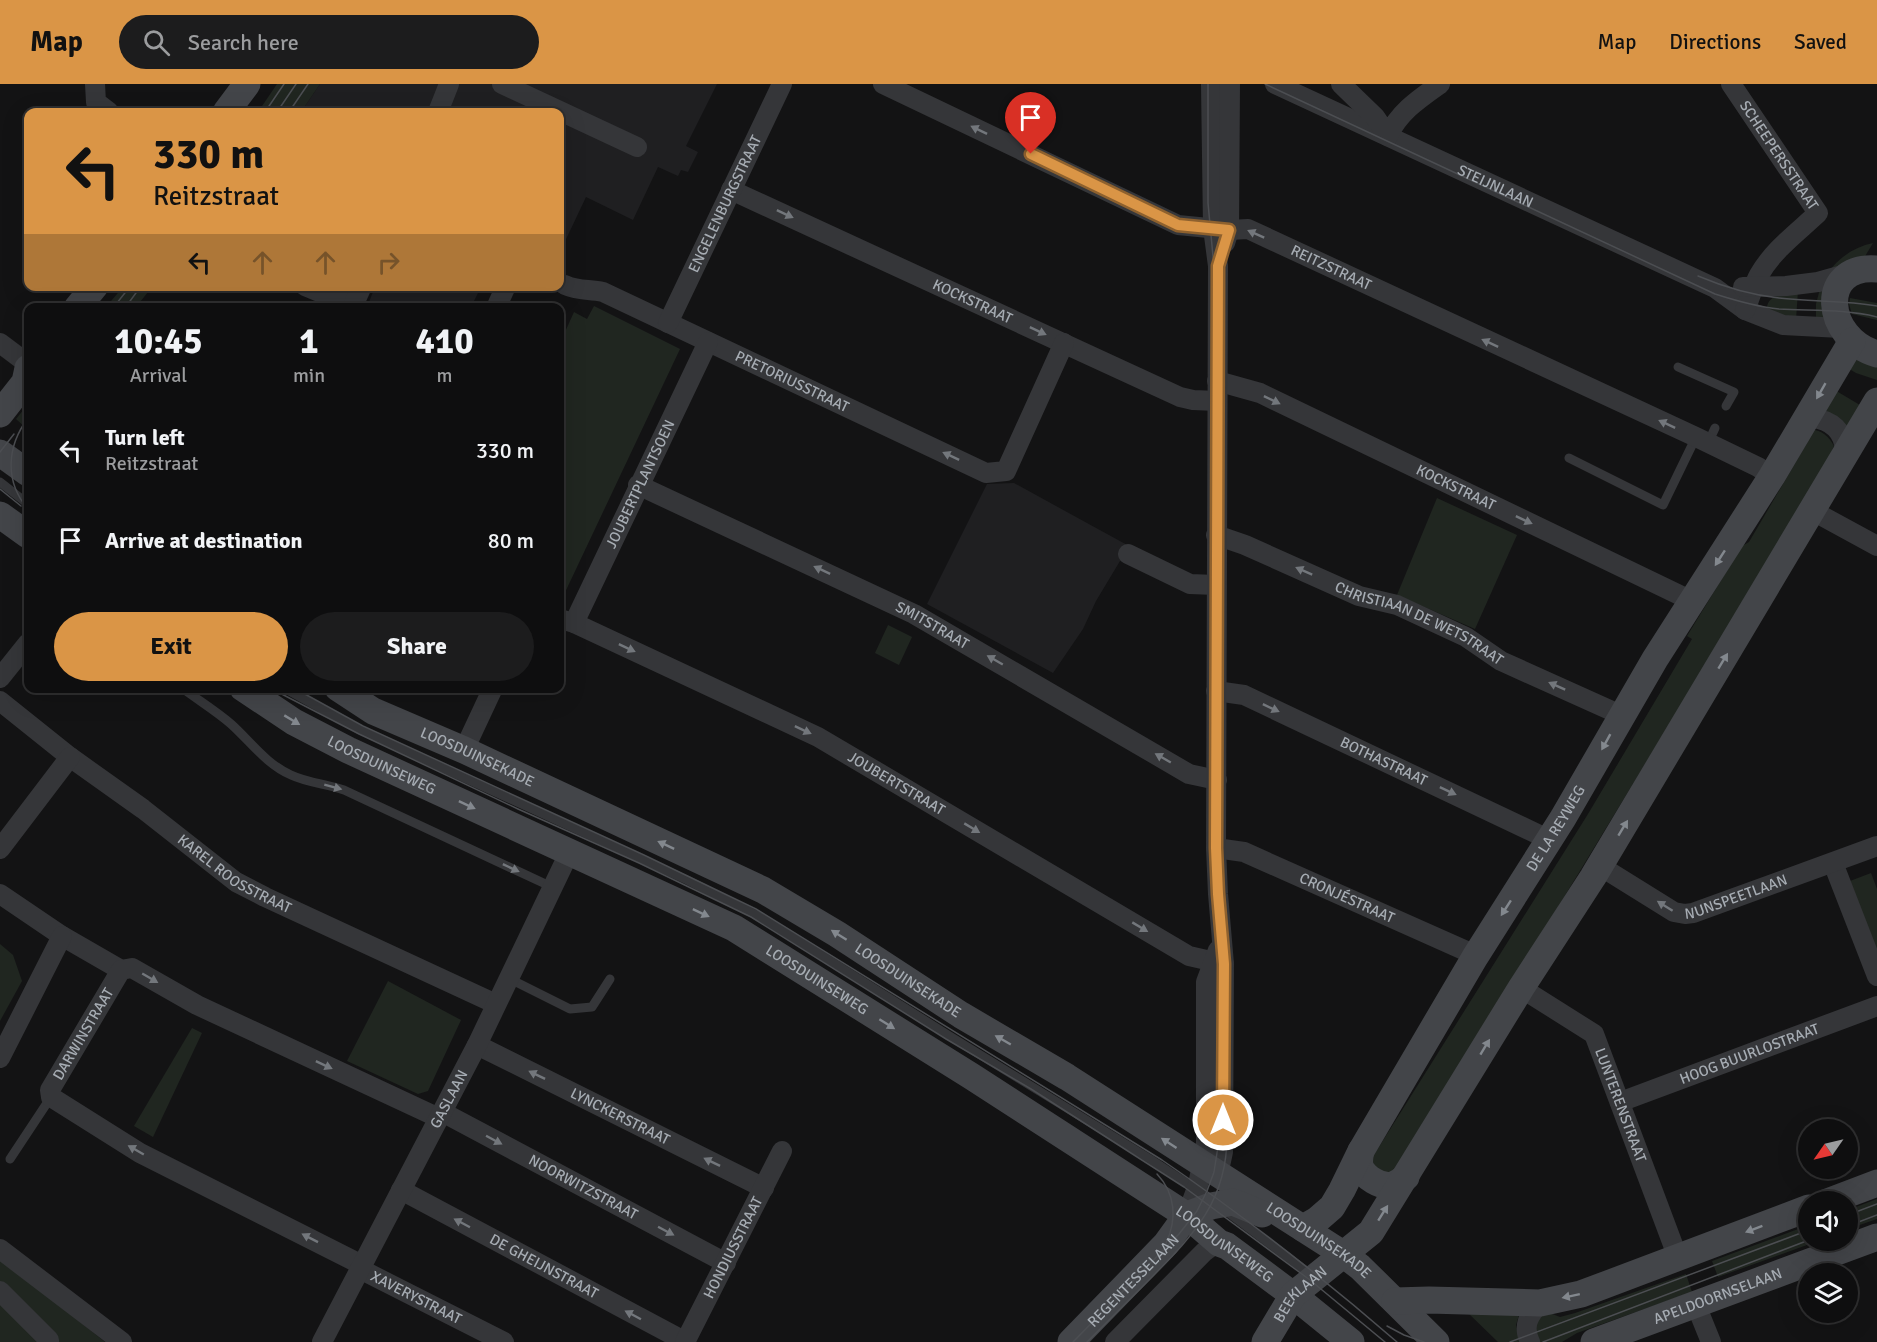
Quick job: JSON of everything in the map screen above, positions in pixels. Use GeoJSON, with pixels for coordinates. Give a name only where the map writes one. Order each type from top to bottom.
{"type":"FeatureCollection","features":[{"type":"Feature","properties":{"kind":"street"},"geometry":{"type":"LineString","coordinates":[[95,84],[96,102],[104,108]]}},
{"type":"Feature","properties":{"kind":"street"},"geometry":{"type":"LineString","coordinates":[[229,108],[247,84]]}},
{"type":"Feature","properties":{"kind":"street"},"geometry":{"type":"LineString","coordinates":[[440,108],[449,84]]}},
{"type":"Feature","properties":{"kind":"street"},"geometry":{"type":"LineString","coordinates":[[502,84],[553,108]]}},
{"type":"Feature","properties":{"kind":"street","name":"ENGELENBURGSTRAAT"},"geometry":{"type":"LineString","coordinates":[[668,323],[782,84]]}},
{"type":"Feature","properties":{"kind":"street","name":"REITZSTRAAT"},"geometry":{"type":"LineString","coordinates":[[883,84],[1178,225],[1248,230],[1706,436],[1772,476]]}},
{"type":"Feature","properties":{"kind":"street"},"geometry":{"type":"LineString","coordinates":[[1211,84],[1221,229]]}},
{"type":"Feature","properties":{"kind":"street"},"geometry":{"type":"LineString","coordinates":[[1221,229],[1230,84]]}},
{"type":"Feature","properties":{"kind":"street","name":"STEIJNLAAN"},"geometry":{"type":"LineString","coordinates":[[1275,84],[1715,288],[1745,310],[1783,325],[1846,335]]}},
{"type":"Feature","properties":{"kind":"street"},"geometry":{"type":"LineString","coordinates":[[1341,84],[1375,117],[1388,136],[1399,117],[1440,84]]}},
{"type":"Feature","properties":{"kind":"street","name":"SCHEEPERSSTRAAT"},"geometry":{"type":"LineString","coordinates":[[1731,84],[1818,213],[1776,252],[1758,276],[1745,310]]}},
{"type":"Feature","properties":{"kind":"street"},"geometry":{"type":"LineString","coordinates":[[564,113],[637,147]]}},
{"type":"Feature","properties":{"kind":"street","name":"KOCKSTRAAT"},"geometry":{"type":"LineString","coordinates":[[732,190],[1179,397],[1217,401]]}},
{"type":"Feature","properties":{"kind":"street","name":"REGENTESSELAAN"},"geometry":{"type":"LineString","coordinates":[[1080,1338],[1166,1244],[1187,1215],[1205,1176],[1223,1152],[1219,963],[1224,942],[1218,894],[1216,848],[1217,381],[1218,266],[1221,229]]}},
{"type":"Feature","properties":{"kind":"street"},"geometry":{"type":"LineString","coordinates":[[1877,246],[1863,270],[1842,280],[1835,296],[1836,315],[1846,335],[1877,354]]}},
{"type":"Feature","properties":{"kind":"street","name":"STEIJNLAAN"},"geometry":{"type":"LineString","coordinates":[[1715,288],[1786,286],[1818,282],[1863,270]]}},
{"type":"Feature","properties":{"kind":"street","name":"PRETORIUSSTRAAT"},"geometry":{"type":"LineString","coordinates":[[571,288],[603,292],[986,473],[1006,471],[1065,343]]}},
{"type":"Feature","properties":{"kind":"street"},"geometry":{"type":"LineString","coordinates":[[81,303],[91,291]]}},
{"type":"Feature","properties":{"kind":"street"},"geometry":{"type":"LineString","coordinates":[[316,291],[343,303]]}},
{"type":"Feature","properties":{"kind":"street","name":"DE LA REYWEG"},"geometry":{"type":"LineString","coordinates":[[1296,1224],[1317,1220],[1332,1207],[1361,1151],[1475,957],[1550,840],[1686,598],[1772,476],[1802,424],[1846,335]]}},
{"type":"Feature","properties":{"kind":"street","name":"JOUBERTPLANTSOEN"},"geometry":{"type":"LineString","coordinates":[[567,621],[638,485],[708,342]]}},
{"type":"Feature","properties":{"kind":"street"},"geometry":{"type":"LineString","coordinates":[[0,343],[24,363]]}},
{"type":"Feature","properties":{"kind":"street"},"geometry":{"type":"LineString","coordinates":[[0,393],[15,373],[24,368]]}},
{"type":"Feature","properties":{"kind":"street","name":"KOCKSTRAAT"},"geometry":{"type":"LineString","coordinates":[[1217,381],[1260,393],[1686,598]]}},
{"type":"Feature","properties":{"kind":"street"},"geometry":{"type":"LineString","coordinates":[[0,414],[24,383]]}},
{"type":"Feature","properties":{"kind":"street"},"geometry":{"type":"LineString","coordinates":[[1343,1254],[1371,1232],[1406,1177],[1521,988],[1600,866],[1750,617],[1845,451],[1877,401]]}},
{"type":"Feature","properties":{"kind":"street"},"geometry":{"type":"LineString","coordinates":[[1802,424],[1812,418],[1830,423],[1843,438],[1845,451]]}},
{"type":"Feature","properties":{"kind":"street"},"geometry":{"type":"LineString","coordinates":[[0,453],[24,470]]}},
{"type":"Feature","properties":{"kind":"street","name":"SMITSTRAAT"},"geometry":{"type":"LineString","coordinates":[[638,485],[914,614],[1190,774],[1217,780]]}},
{"type":"Feature","properties":{"kind":"street"},"geometry":{"type":"LineString","coordinates":[[1811,510],[1877,546]]}},
{"type":"Feature","properties":{"kind":"street"},"geometry":{"type":"LineString","coordinates":[[0,515],[24,532]]}},
{"type":"Feature","properties":{"kind":"street","name":"CHRISTIAAN DE WETSTRAAT"},"geometry":{"type":"LineString","coordinates":[[1216,535],[1245,544],[1359,596],[1397,605],[1466,637],[1501,661],[1621,715]]}},
{"type":"Feature","properties":{"kind":"street"},"geometry":{"type":"LineString","coordinates":[[1128,554],[1190,584],[1216,585]]}},
{"type":"Feature","properties":{"kind":"street","name":"JOUBERTSTRAAT"},"geometry":{"type":"LineString","coordinates":[[567,621],[818,737],[1189,956],[1219,963]]}},
{"type":"Feature","properties":{"kind":"street"},"geometry":{"type":"LineString","coordinates":[[0,678],[24,648]]}},
{"type":"Feature","properties":{"kind":"street","name":"BOTHASTRAAT"},"geometry":{"type":"LineString","coordinates":[[1216,691],[1244,695],[1550,840]]}},
{"type":"Feature","properties":{"kind":"street","name":"LOOSDUINSEWEG"},"geometry":{"type":"LineString","coordinates":[[250,693],[294,722],[348,750],[734,928],[971,1076],[1187,1215],[1220,1243],[1293,1295],[1351,1342]]}},
{"type":"Feature","properties":{"kind":"street","name":"LOOSDUINSEKADE"},"geometry":{"type":"LineString","coordinates":[[346,693],[373,711],[464,750],[763,890],[837,934],[961,1015],[1067,1077],[1205,1176],[1296,1224],[1343,1254],[1436,1342]]}},
{"type":"Feature","properties":{"kind":"street"},"geometry":{"type":"LineString","coordinates":[[464,750],[491,693]]}},
{"type":"Feature","properties":{"kind":"street","name":"KAREL ROOSSTRAAT"},"geometry":{"type":"LineString","coordinates":[[0,701],[70,757],[143,809],[236,882],[496,1004]]}},
{"type":"Feature","properties":{"kind":"street"},"geometry":{"type":"LineString","coordinates":[[0,849],[70,757]]}},
{"type":"Feature","properties":{"kind":"street","name":"CRONJÉSTRAAT"},"geometry":{"type":"LineString","coordinates":[[1216,848],[1244,852],[1464,950],[1475,957]]}},
{"type":"Feature","properties":{"kind":"street","name":"NUNSPEETLAAN"},"geometry":{"type":"LineString","coordinates":[[1600,866],[1674,912],[1685,914],[1876,850]]}},
{"type":"Feature","properties":{"kind":"street","name":"GASLAAN"},"geometry":{"type":"LineString","coordinates":[[325,1341],[477,1045],[569,853]]}},
{"type":"Feature","properties":{"kind":"street"},"geometry":{"type":"LineString","coordinates":[[1833,863],[1877,976]]}},
{"type":"Feature","properties":{"kind":"street"},"geometry":{"type":"LineString","coordinates":[[0,894],[62,936],[120,970]]}},
{"type":"Feature","properties":{"kind":"street"},"geometry":{"type":"LineString","coordinates":[[0,1058],[62,936]]}},
{"type":"Feature","properties":{"kind":"street","name":"DARWINSTRAAT"},"geometry":{"type":"LineString","coordinates":[[361,1267],[140,1153],[51,1097],[50,1090],[120,970],[132,968],[197,1005],[440,1115]]}},
{"type":"Feature","properties":{"kind":"street","name":"LUNTERENSTRAAT"},"geometry":{"type":"LineString","coordinates":[[1521,988],[1594,1034],[1678,1258]]}},
{"type":"Feature","properties":{"kind":"street","name":"HOOG BUURLOSTRAAT"},"geometry":{"type":"LineString","coordinates":[[1620,1102],[1877,1006]]}},
{"type":"Feature","properties":{"kind":"street","name":"LYNCKERSTRAAT"},"geometry":{"type":"LineString","coordinates":[[477,1045],[764,1188]]}},
{"type":"Feature","properties":{"kind":"street","name":"NOORWITZSTRAAT"},"geometry":{"type":"LineString","coordinates":[[440,1115],[726,1263]]}},
{"type":"Feature","properties":{"kind":"street","name":"HONDIUSSTRAAT"},"geometry":{"type":"LineString","coordinates":[[686,1342],[782,1151]]}},
{"type":"Feature","properties":{"kind":"street"},"geometry":{"type":"LineString","coordinates":[[1361,1151],[1360,1165],[1364,1172],[1375,1181],[1395,1185],[1406,1177]]}},
{"type":"Feature","properties":{"kind":"street"},"geometry":{"type":"LineString","coordinates":[[1856,1191],[1877,1183]]}},
{"type":"Feature","properties":{"kind":"street","name":"DE GHEIJNSTRAAT"},"geometry":{"type":"LineString","coordinates":[[401,1190],[686,1342]]}},
{"type":"Feature","properties":{"kind":"street"},"geometry":{"type":"LineString","coordinates":[[1187,1215],[1217,1204],[1233,1203],[1296,1224]]}},
{"type":"Feature","properties":{"kind":"street"},"geometry":{"type":"LineString","coordinates":[[1395,1301],[1540,1303],[1581,1294],[1798,1212]]}},
{"type":"Feature","properties":{"kind":"street","name":"APELDOORNSELAAN"},"geometry":{"type":"LineString","coordinates":[[1594,1342],[1877,1237]]}},
{"type":"Feature","properties":{"kind":"street"},"geometry":{"type":"LineString","coordinates":[[1115,1342],[1204,1252],[1220,1243]]}},
{"type":"Feature","properties":{"kind":"street"},"geometry":{"type":"LineString","coordinates":[[0,1249],[75,1314],[122,1342]]}},
{"type":"Feature","properties":{"kind":"street","name":"BEEKLAAN"},"geometry":{"type":"LineString","coordinates":[[1265,1342],[1293,1295],[1343,1254]]}},
{"type":"Feature","properties":{"kind":"street","name":"XAVERYSTRAAT"},"geometry":{"type":"LineString","coordinates":[[361,1267],[504,1342]]}},
{"type":"Feature","properties":{"kind":"street"},"geometry":{"type":"LineString","coordinates":[[0,1291],[49,1342]]}},
{"type":"Feature","properties":{"kind":"street"},"geometry":{"type":"LineString","coordinates":[[1530,1342],[1526,1326],[1528,1317],[1540,1303]]}},
{"type":"Feature","properties":{"kind":"street"},"geometry":{"type":"LineString","coordinates":[[1696,1305],[1711,1342]]}},
{"type":"Feature","properties":{"kind":"lane"},"geometry":{"type":"LineString","coordinates":[[1678,367],[1734,392],[1726,406]]}},
{"type":"Feature","properties":{"kind":"lane"},"geometry":{"type":"LineString","coordinates":[[1569,458],[1663,505],[1706,436]]}},
{"type":"Feature","properties":{"kind":"lane"},"geometry":{"type":"LineString","coordinates":[[0,482],[24,501]]}},
{"type":"Feature","properties":{"kind":"lane"},"geometry":{"type":"LineString","coordinates":[[189,693],[229,723],[275,766],[290,775],[307,782],[344,790],[552,887]]}},
{"type":"Feature","properties":{"kind":"lane","name":"LOOSDUINSEWEG"},"geometry":{"type":"LineString","coordinates":[[293,693],[360,730],[687,880],[762,918],[1205,1176],[1217,1204],[1314,1277]]}},
{"type":"Feature","properties":{"kind":"lane"},"geometry":{"type":"LineString","coordinates":[[508,978],[570,1010],[592,1007],[610,979]]}},
{"type":"Feature","properties":{"kind":"lane"},"geometry":{"type":"LineString","coordinates":[[10,1159],[51,1097]]}},
{"type":"Feature","properties":{"kind":"shaded area"},"geometry":{"type":"Polygon","coordinates":[[[277,84],[320,84],[304,108],[261,108],[277,84]]]}},
{"type":"Feature","properties":{"kind":"shaded area"},"geometry":{"type":"Polygon","coordinates":[[[320,84],[717,84],[686,146],[698,152],[688,172],[681,170],[678,176],[658,167],[633,220],[586,197],[564,244],[564,108],[304,108],[320,84]]]}},
{"type":"Feature","properties":{"kind":"shaded area"},"geometry":{"type":"Polygon","coordinates":[[[1873,243],[1864,258],[1827,274],[1847,254],[1873,243]]]}},
{"type":"Feature","properties":{"kind":"shaded area"},"geometry":{"type":"Polygon","coordinates":[[[1821,285],[1829,286],[1831,318],[1816,318],[1816,304],[1821,285]]]}},
{"type":"Feature","properties":{"kind":"shaded area"},"geometry":{"type":"Polygon","coordinates":[[[120,291],[149,291],[139,303],[109,303],[120,291]]]}},
{"type":"Feature","properties":{"kind":"shaded area"},"geometry":{"type":"Polygon","coordinates":[[[373,291],[479,291],[473,303],[369,303],[373,291]]]}},
{"type":"Feature","properties":{"kind":"shaded area"},"geometry":{"type":"Polygon","coordinates":[[[1798,291],[1796,320],[1767,311],[1767,305],[1773,298],[1798,291]]]}},
{"type":"Feature","properties":{"kind":"shaded area"},"geometry":{"type":"Polygon","coordinates":[[[1850,298],[1877,303],[1877,320],[1852,314],[1850,298]]]}},
{"type":"Feature","properties":{"kind":"shaded area"},"geometry":{"type":"Polygon","coordinates":[[[594,306],[680,349],[564,595],[564,334],[574,312],[587,319],[594,306]]]}},
{"type":"Feature","properties":{"kind":"shaded area"},"geometry":{"type":"Polygon","coordinates":[[[1856,357],[1877,358],[1877,380],[1846,367],[1856,357]]]}},
{"type":"Feature","properties":{"kind":"shaded area"},"geometry":{"type":"Polygon","coordinates":[[[1833,389],[1865,408],[1853,429],[1819,412],[1833,389]]]}},
{"type":"Feature","properties":{"kind":"shaded area"},"geometry":{"type":"Polygon","coordinates":[[[24,409],[24,426],[16,419],[24,409]]]}},
{"type":"Feature","properties":{"kind":"shaded area"},"geometry":{"type":"Polygon","coordinates":[[[1811,429],[1825,434],[1832,442],[1834,446],[1830,456],[1745,600],[1394,1176],[1380,1171],[1372,1158],[1588,814],[1692,639],[1687,636],[1742,546],[1749,542],[1807,443],[1811,429]]]}},
{"type":"Feature","properties":{"kind":"shaded area"},"geometry":{"type":"Polygon","coordinates":[[[1014,483],[1129,546],[1096,601],[1083,629],[1053,673],[927,604],[987,484],[1014,483]]]}},
{"type":"Feature","properties":{"kind":"shaded area"},"geometry":{"type":"Polygon","coordinates":[[[1437,498],[1517,535],[1475,629],[1397,595],[1437,498]]]}},
{"type":"Feature","properties":{"kind":"shaded area"},"geometry":{"type":"Polygon","coordinates":[[[888,625],[912,637],[899,665],[875,653],[888,625]]]}},
{"type":"Feature","properties":{"kind":"shaded area"},"geometry":{"type":"Polygon","coordinates":[[[1871,873],[1877,889],[1877,951],[1850,881],[1871,873]]]}},
{"type":"Feature","properties":{"kind":"shaded area"},"geometry":{"type":"Polygon","coordinates":[[[0,944],[13,955],[22,981],[0,1021],[0,944]]]}},
{"type":"Feature","properties":{"kind":"shaded area"},"geometry":{"type":"Polygon","coordinates":[[[388,981],[461,1020],[428,1091],[418,1094],[347,1061],[388,981]]]}},
{"type":"Feature","properties":{"kind":"shaded area"},"geometry":{"type":"Polygon","coordinates":[[[192,1028],[202,1033],[153,1137],[134,1126],[192,1028]]]}},
{"type":"Feature","properties":{"kind":"shaded area"},"geometry":{"type":"Polygon","coordinates":[[[1877,1199],[1877,1219],[1858,1226],[1858,1206],[1877,1199]]]}},
{"type":"Feature","properties":{"kind":"shaded area"},"geometry":{"type":"Polygon","coordinates":[[[1798,1229],[1798,1248],[1718,1277],[1712,1261],[1798,1229]]]}},
{"type":"Feature","properties":{"kind":"shaded area"},"geometry":{"type":"Polygon","coordinates":[[[0,1258],[105,1342],[0,1342],[0,1258]]]}},
{"type":"Feature","properties":{"kind":"shaded area"},"geometry":{"type":"Polygon","coordinates":[[[1686,1274],[1692,1292],[1577,1333],[1562,1342],[1537,1342],[1533,1319],[1550,1313],[1560,1317],[1575,1313],[1686,1274]]]}},
{"type":"Feature","properties":{"kind":"shaded area"},"geometry":{"type":"Polygon","coordinates":[[[1466,1311],[1519,1315],[1516,1325],[1519,1342],[1498,1342],[1466,1311]]]}},
{"type":"Feature","properties":{"kind":"tram line"},"geometry":{"type":"LineString","coordinates":[[268,108],[284,84]]}},
{"type":"Feature","properties":{"kind":"tram line"},"geometry":{"type":"LineString","coordinates":[[280,108],[296,84]]}},
{"type":"Feature","properties":{"kind":"tram line"},"geometry":{"type":"LineString","coordinates":[[292,108],[308,84]]}},
{"type":"Feature","properties":{"kind":"tram line"},"geometry":{"type":"LineString","coordinates":[[1073,1342],[1179,1234],[1197,1211],[1214,1172],[1219,1140],[1219,948],[1212,868],[1214,267],[1208,203],[1208,84]]}},
{"type":"Feature","properties":{"kind":"tram line"},"geometry":{"type":"LineString","coordinates":[[1265,84],[1715,294],[1771,308],[1840,311],[1877,317]]}},
{"type":"Feature","properties":{"kind":"tram line"},"geometry":{"type":"LineString","coordinates":[[1698,276],[1738,290],[1769,297],[1877,306]]}},
{"type":"Feature","properties":{"kind":"tram line"},"geometry":{"type":"LineString","coordinates":[[117,303],[126,291]]}},
{"type":"Feature","properties":{"kind":"tram line"},"geometry":{"type":"LineString","coordinates":[[129,303],[137,291]]}},
{"type":"Feature","properties":{"kind":"tram line"},"geometry":{"type":"LineString","coordinates":[[24,424],[16,440],[11,463],[15,487],[24,504]]}},
{"type":"Feature","properties":{"kind":"tram line"},"geometry":{"type":"LineString","coordinates":[[0,452],[14,434]]}},
{"type":"Feature","properties":{"kind":"tram line"},"geometry":{"type":"LineString","coordinates":[[0,489],[21,506]]}},
{"type":"Feature","properties":{"kind":"tram line"},"geometry":{"type":"LineString","coordinates":[[280,693],[359,734],[751,917],[946,1039],[1031,1089],[1184,1187],[1310,1280],[1385,1342]]}},
{"type":"Feature","properties":{"kind":"tram line"},"geometry":{"type":"LineString","coordinates":[[303,693],[363,726],[756,909],[1162,1160],[1282,1248],[1397,1342]]}},
{"type":"Feature","properties":{"kind":"tram line"},"geometry":{"type":"LineString","coordinates":[[1087,1342],[1181,1246],[1205,1215],[1221,1179],[1226,1159],[1227,1136]]}},
{"type":"Feature","properties":{"kind":"tram line"},"geometry":{"type":"LineString","coordinates":[[1157,1174],[1168,1190],[1173,1207],[1172,1225],[1166,1243]]}},
{"type":"Feature","properties":{"kind":"tram line"},"geometry":{"type":"LineString","coordinates":[[1858,1211],[1877,1204]]}},
{"type":"Feature","properties":{"kind":"tram line"},"geometry":{"type":"LineString","coordinates":[[1858,1222],[1877,1215]]}},
{"type":"Feature","properties":{"kind":"tram line"},"geometry":{"type":"LineString","coordinates":[[1510,1342],[1798,1234]]}},
{"type":"Feature","properties":{"kind":"tram line"},"geometry":{"type":"LineString","coordinates":[[1543,1342],[1798,1244]]}},
{"type":"Feature","properties":{"kind":"tram line"},"geometry":{"type":"LineString","coordinates":[[1387,1326],[1424,1342]]}},
{"type":"Feature","properties":{"kind":"route"},"geometry":{"type":"LineString","coordinates":[[1031,154],[1178,225],[1229,230],[1218,266],[1216,848],[1224,964],[1223,1120]]}}]}
